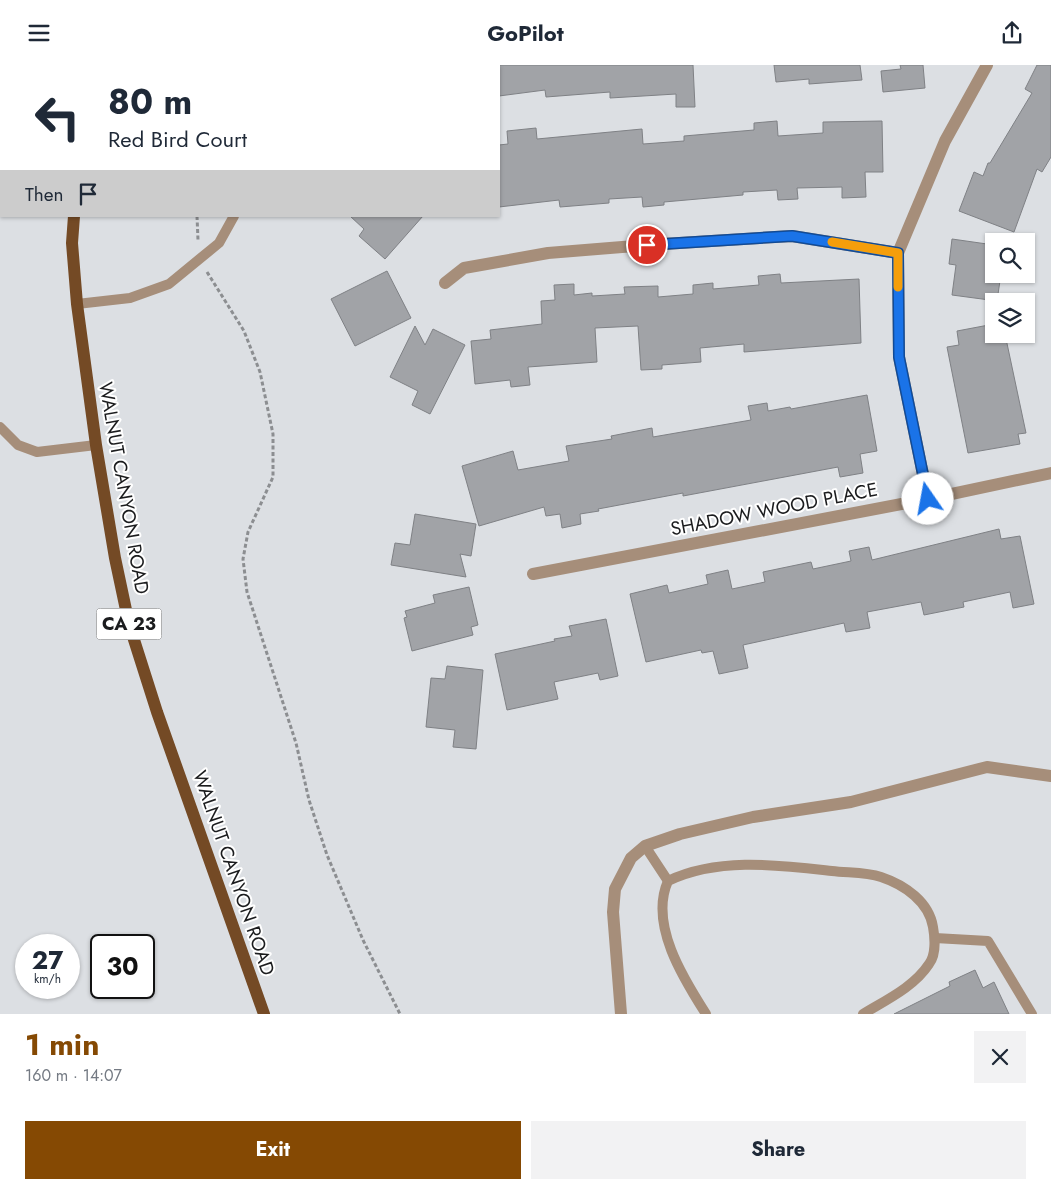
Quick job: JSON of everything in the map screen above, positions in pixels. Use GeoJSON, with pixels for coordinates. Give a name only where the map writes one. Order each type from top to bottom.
{"type":"FeatureCollection","features":[{"type":"Feature","properties":{"kind":"main road","name":"WALNUT CANYON ROAD"},"geometry":{"type":"LineString","coordinates":[[74,217],[72,243],[77,304],[96,445],[115,558],[129,624],[157,712],[264,1014]]}},
{"type":"Feature","properties":{"kind":"street"},"geometry":{"type":"LineString","coordinates":[[928,499],[899,357],[898,253],[945,141],[987,65]]}},
{"type":"Feature","properties":{"kind":"street"},"geometry":{"type":"LineString","coordinates":[[445,283],[464,268],[548,253],[714,241],[792,236],[898,253]]}},
{"type":"Feature","properties":{"kind":"street","name":"SHADOW WOOD PLACE"},"geometry":{"type":"LineString","coordinates":[[533,574],[928,499],[1051,473]]}},
{"type":"Feature","properties":{"kind":"street"},"geometry":{"type":"LineString","coordinates":[[622,1014],[613,912],[615,889],[631,858],[645,846],[666,837],[698,829],[753,817],[851,802],[986,767],[1051,776]]}},
{"type":"Feature","properties":{"kind":"lane"},"geometry":{"type":"LineString","coordinates":[[77,304],[130,298],[169,283],[219,243],[233,217]]}},
{"type":"Feature","properties":{"kind":"lane"},"geometry":{"type":"LineString","coordinates":[[0,427],[18,445],[37,452],[96,445]]}},
{"type":"Feature","properties":{"kind":"lane"},"geometry":{"type":"LineString","coordinates":[[645,846],[668,881]]}},
{"type":"Feature","properties":{"kind":"lane"},"geometry":{"type":"LineString","coordinates":[[706,1014],[685,981],[666,932],[660,908],[662,894],[668,881],[687,872],[708,868],[773,865],[881,877],[901,886],[918,899],[931,915],[935,938],[931,963],[913,983],[863,1014]]}},
{"type":"Feature","properties":{"kind":"lane"},"geometry":{"type":"LineString","coordinates":[[935,938],[988,941],[1032,1014]]}},
{"type":"Feature","properties":{"kind":"path"},"geometry":{"type":"LineString","coordinates":[[199,259],[244,331],[260,372],[274,434],[273,477],[248,531],[246,541],[243,559],[247,592],[296,743],[309,800],[327,855],[363,939],[400,1014]]}},
{"type":"Feature","properties":{"kind":"building"},"geometry":{"type":"Polygon","coordinates":[[[500,65],[693,65],[695,107],[676,107],[676,94],[610,98],[610,92],[546,97],[545,90],[500,96],[500,65]]]}},
{"type":"Feature","properties":{"kind":"building"},"geometry":{"type":"Polygon","coordinates":[[[774,65],[860,65],[862,80],[809,84],[809,79],[776,82],[774,65]]]}},
{"type":"Feature","properties":{"kind":"building"},"geometry":{"type":"Polygon","coordinates":[[[900,65],[923,65],[925,88],[883,92],[881,71],[901,69],[900,65]]]}},
{"type":"Feature","properties":{"kind":"building"},"geometry":{"type":"Polygon","coordinates":[[[1037,65],[1051,65],[1051,157],[1042,172],[1037,169],[1014,232],[959,211],[974,172],[983,176],[988,163],[990,163],[1032,93],[1025,89],[1037,65]]]}},
{"type":"Feature","properties":{"kind":"building"},"geometry":{"type":"Polygon","coordinates":[[[777,121],[778,136],[823,133],[823,122],[882,121],[883,172],[865,172],[866,197],[842,198],[842,187],[797,188],[798,199],[778,200],[777,190],[743,192],[743,195],[664,202],[664,205],[643,207],[642,197],[609,199],[609,203],[560,207],[559,200],[500,207],[500,145],[508,144],[507,131],[536,128],[537,139],[642,129],[643,144],[684,141],[684,136],[754,130],[754,123],[777,121]]]}},
{"type":"Feature","properties":{"kind":"building"},"geometry":{"type":"Polygon","coordinates":[[[351,217],[422,217],[385,259],[359,236],[364,229],[351,217]]]}},
{"type":"Feature","properties":{"kind":"building"},"geometry":{"type":"Polygon","coordinates":[[[952,239],[985,244],[985,283],[1000,283],[998,293],[985,293],[985,299],[952,295],[956,265],[949,264],[952,239]]]}},
{"type":"Feature","properties":{"kind":"building"},"geometry":{"type":"Polygon","coordinates":[[[387,271],[411,318],[355,346],[331,299],[387,271]]]}},
{"type":"Feature","properties":{"kind":"building"},"geometry":{"type":"Polygon","coordinates":[[[780,274],[781,283],[859,279],[861,343],[744,352],[744,344],[700,348],[701,362],[662,365],[662,369],[641,370],[638,326],[595,328],[597,362],[528,367],[530,385],[511,387],[510,380],[475,384],[471,341],[491,339],[490,330],[542,324],[541,301],[555,300],[554,285],[574,284],[574,295],[592,293],[592,296],[625,294],[624,287],[658,286],[658,297],[693,294],[693,285],[713,283],[713,289],[759,285],[758,276],[780,274]]]}},
{"type":"Feature","properties":{"kind":"building"},"geometry":{"type":"Polygon","coordinates":[[[415,326],[425,345],[433,329],[465,345],[430,414],[412,405],[418,391],[390,377],[415,326]]]}},
{"type":"Feature","properties":{"kind":"building"},"geometry":{"type":"Polygon","coordinates":[[[985,326],[985,343],[1007,343],[1026,433],[1018,434],[1020,444],[968,453],[947,347],[959,345],[957,331],[985,326]]]}},
{"type":"Feature","properties":{"kind":"building"},"geometry":{"type":"Polygon","coordinates":[[[867,395],[877,451],[860,454],[863,473],[840,477],[838,467],[683,496],[683,493],[580,514],[581,524],[562,528],[560,514],[546,516],[544,507],[479,526],[462,466],[513,451],[518,470],[569,461],[566,446],[612,439],[611,436],[652,428],[653,437],[751,420],[748,406],[767,403],[768,411],[790,407],[791,409],[867,395]]]}},
{"type":"Feature","properties":{"kind":"building"},"geometry":{"type":"Polygon","coordinates":[[[415,514],[476,524],[471,556],[460,554],[466,577],[391,565],[395,543],[410,545],[415,514]]]}},
{"type":"Feature","properties":{"kind":"building"},"geometry":{"type":"Polygon","coordinates":[[[999,529],[1001,539],[1020,536],[1034,604],[1013,608],[1010,592],[963,602],[964,607],[924,615],[921,602],[867,612],[870,628],[846,632],[844,623],[743,645],[748,668],[719,674],[713,651],[702,653],[701,650],[646,662],[630,594],[667,585],[669,593],[708,584],[706,575],[728,570],[732,589],[765,582],[763,572],[811,562],[813,569],[851,561],[849,551],[869,547],[872,560],[999,529]]]}},
{"type":"Feature","properties":{"kind":"building"},"geometry":{"type":"Polygon","coordinates":[[[469,587],[478,625],[471,627],[473,635],[412,651],[404,618],[407,617],[405,611],[435,603],[433,595],[469,587]]]}},
{"type":"Feature","properties":{"kind":"building"},"geometry":{"type":"Polygon","coordinates":[[[606,619],[618,676],[600,680],[598,673],[554,682],[558,699],[507,710],[495,654],[572,636],[569,626],[606,619]]]}},
{"type":"Feature","properties":{"kind":"building"},"geometry":{"type":"Polygon","coordinates":[[[447,666],[483,670],[476,749],[453,747],[455,730],[426,727],[431,678],[445,679],[447,666]]]}},
{"type":"Feature","properties":{"kind":"building"},"geometry":{"type":"Polygon","coordinates":[[[975,970],[983,988],[994,982],[1009,1014],[894,1014],[950,986],[949,982],[975,970]]]}},
{"type":"Feature","properties":{"kind":"slow traffic"},"geometry":{"type":"LineString","coordinates":[[832,242],[898,253],[898,287]]}},
{"type":"Feature","properties":{"kind":"route"},"geometry":{"type":"LineString","coordinates":[[647,245],[792,236],[898,253],[899,357],[928,499]]}}]}
